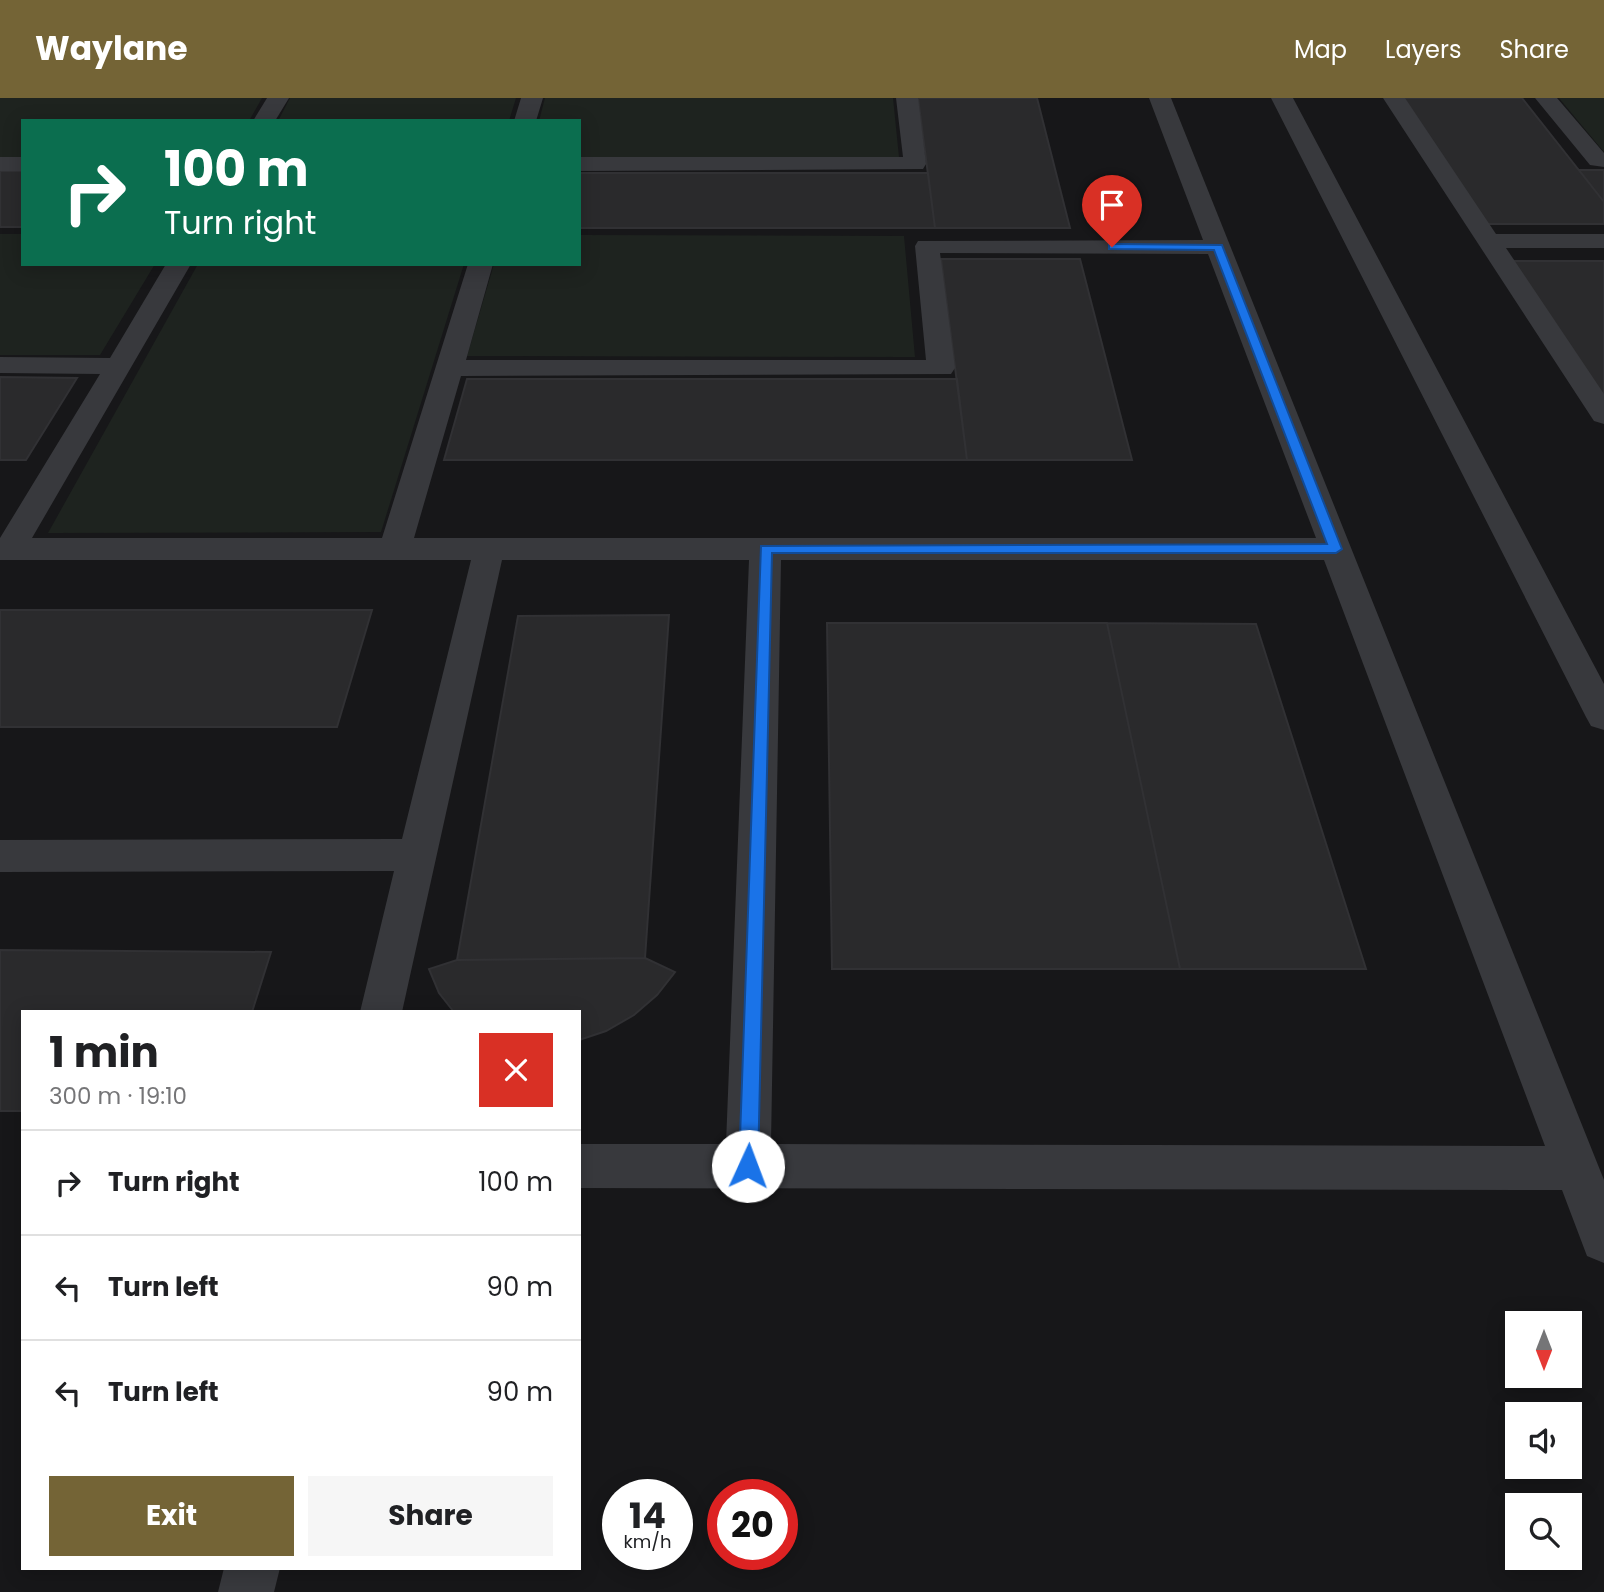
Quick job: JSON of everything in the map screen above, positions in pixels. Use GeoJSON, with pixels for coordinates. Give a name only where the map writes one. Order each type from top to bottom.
{"type":"FeatureCollection","features":[{"type":"Feature","properties":{"kind":"street"},"geometry":{"type":"LineString","coordinates":[[265,119],[278,98]]}},
{"type":"Feature","properties":{"kind":"street"},"geometry":{"type":"LineString","coordinates":[[526,119],[532,98]]}},
{"type":"Feature","properties":{"kind":"street"},"geometry":{"type":"LineString","coordinates":[[581,164],[915,164],[907,98]]}},
{"type":"Feature","properties":{"kind":"street"},"geometry":{"type":"LineString","coordinates":[[1160,98],[1604,1239]]}},
{"type":"Feature","properties":{"kind":"street"},"geometry":{"type":"LineString","coordinates":[[1282,98],[1604,717]]}},
{"type":"Feature","properties":{"kind":"street"},"geometry":{"type":"LineString","coordinates":[[1394,98],[1604,415]]}},
{"type":"Feature","properties":{"kind":"street"},"geometry":{"type":"LineString","coordinates":[[1546,98],[1598,160],[1604,160]]}},
{"type":"Feature","properties":{"kind":"street"},"geometry":{"type":"LineString","coordinates":[[0,164],[21,164]]}},
{"type":"Feature","properties":{"kind":"street"},"geometry":{"type":"LineString","coordinates":[[1489,241],[1604,241]]}},
{"type":"Feature","properties":{"kind":"street"},"geometry":{"type":"LineString","coordinates":[[450,368],[941,368],[927,246],[1218,247]]}},
{"type":"Feature","properties":{"kind":"street"},"geometry":{"type":"LineString","coordinates":[[5,549],[178,266]]}},
{"type":"Feature","properties":{"kind":"street"},"geometry":{"type":"LineString","coordinates":[[396,549],[480,266]]}},
{"type":"Feature","properties":{"kind":"street"},"geometry":{"type":"LineString","coordinates":[[0,365],[119,366]]}},
{"type":"Feature","properties":{"kind":"street"},"geometry":{"type":"LineString","coordinates":[[5,549],[1336,549]]}},
{"type":"Feature","properties":{"kind":"street"},"geometry":{"type":"LineString","coordinates":[[381,1010],[489,549]]}},
{"type":"Feature","properties":{"kind":"street"},"geometry":{"type":"LineString","coordinates":[[748,1166],[765,549]]}},
{"type":"Feature","properties":{"kind":"street"},"geometry":{"type":"LineString","coordinates":[[0,856],[417,855]]}},
{"type":"Feature","properties":{"kind":"street"},"geometry":{"type":"LineString","coordinates":[[581,1166],[1576,1168]]}},
{"type":"Feature","properties":{"kind":"street"},"geometry":{"type":"LineString","coordinates":[[246,1592],[252,1570]]}},
{"type":"Feature","properties":{"kind":"shaded area"},"geometry":{"type":"Polygon","coordinates":[[[0,98],[262,98],[250,119],[21,119],[21,158],[0,158],[0,98]]]}},
{"type":"Feature","properties":{"kind":"shaded area"},"geometry":{"type":"Polygon","coordinates":[[[290,98],[516,98],[510,119],[279,119],[290,98]]]}},
{"type":"Feature","properties":{"kind":"shaded area"},"geometry":{"type":"Polygon","coordinates":[[[545,98],[893,98],[899,157],[581,157],[581,119],[540,119],[545,98]]]}},
{"type":"Feature","properties":{"kind":"shaded area"},"geometry":{"type":"Polygon","coordinates":[[[1559,98],[1604,98],[1604,152],[1559,98]]]}},
{"type":"Feature","properties":{"kind":"shaded area"},"geometry":{"type":"Polygon","coordinates":[[[0,234],[21,234],[21,266],[154,266],[100,355],[0,355],[0,234]]]}},
{"type":"Feature","properties":{"kind":"shaded area"},"geometry":{"type":"Polygon","coordinates":[[[581,235],[904,236],[915,357],[467,356],[493,266],[581,266],[581,235]]]}},
{"type":"Feature","properties":{"kind":"shaded area"},"geometry":{"type":"Polygon","coordinates":[[[197,266],[463,266],[381,532],[48,533],[197,266]]]}},
{"type":"Feature","properties":{"kind":"building"},"geometry":{"type":"Polygon","coordinates":[[[918,98],[1037,98],[1070,228],[935,228],[918,98]]]}},
{"type":"Feature","properties":{"kind":"building"},"geometry":{"type":"Polygon","coordinates":[[[1403,98],[1522,98],[1604,202],[1604,224],[1485,224],[1403,98]]]}},
{"type":"Feature","properties":{"kind":"building"},"geometry":{"type":"Polygon","coordinates":[[[1579,170],[1604,170],[1604,202],[1579,170]]]}},
{"type":"Feature","properties":{"kind":"building"},"geometry":{"type":"Polygon","coordinates":[[[0,171],[21,171],[21,227],[0,227],[0,171]]]}},
{"type":"Feature","properties":{"kind":"building"},"geometry":{"type":"Polygon","coordinates":[[[581,173],[928,173],[935,228],[581,228],[581,173]]]}},
{"type":"Feature","properties":{"kind":"building"},"geometry":{"type":"Polygon","coordinates":[[[941,259],[1080,259],[1132,460],[967,460],[941,259]]]}},
{"type":"Feature","properties":{"kind":"building"},"geometry":{"type":"Polygon","coordinates":[[[1513,261],[1604,261],[1604,400],[1513,261]]]}},
{"type":"Feature","properties":{"kind":"building"},"geometry":{"type":"Polygon","coordinates":[[[0,377],[77,378],[26,460],[0,460],[0,377]]]}},
{"type":"Feature","properties":{"kind":"building"},"geometry":{"type":"Polygon","coordinates":[[[467,379],[957,379],[967,460],[444,460],[467,379]]]}},
{"type":"Feature","properties":{"kind":"building"},"geometry":{"type":"Polygon","coordinates":[[[0,610],[372,610],[337,727],[0,727],[0,610]]]}},
{"type":"Feature","properties":{"kind":"building"},"geometry":{"type":"Polygon","coordinates":[[[669,615],[645,958],[457,960],[518,616],[669,615]]]}},
{"type":"Feature","properties":{"kind":"building"},"geometry":{"type":"Polygon","coordinates":[[[827,623],[1107,623],[1180,969],[832,969],[827,623]]]}},
{"type":"Feature","properties":{"kind":"building"},"geometry":{"type":"Polygon","coordinates":[[[1107,623],[1256,624],[1366,969],[1180,969],[1107,623]]]}},
{"type":"Feature","properties":{"kind":"building"},"geometry":{"type":"Polygon","coordinates":[[[0,950],[271,952],[253,1010],[21,1010],[21,1111],[0,1111],[0,950]]]}},
{"type":"Feature","properties":{"kind":"building"},"geometry":{"type":"Polygon","coordinates":[[[645,958],[675,972],[657,995],[634,1015],[606,1031],[581,1039],[581,1010],[452,1010],[439,993],[429,969],[457,960],[645,958]]]}},
{"type":"Feature","properties":{"kind":"route"},"geometry":{"type":"LineString","coordinates":[[748,1166],[765,549],[1336,549],[1218,247],[1112,247]]}}]}
